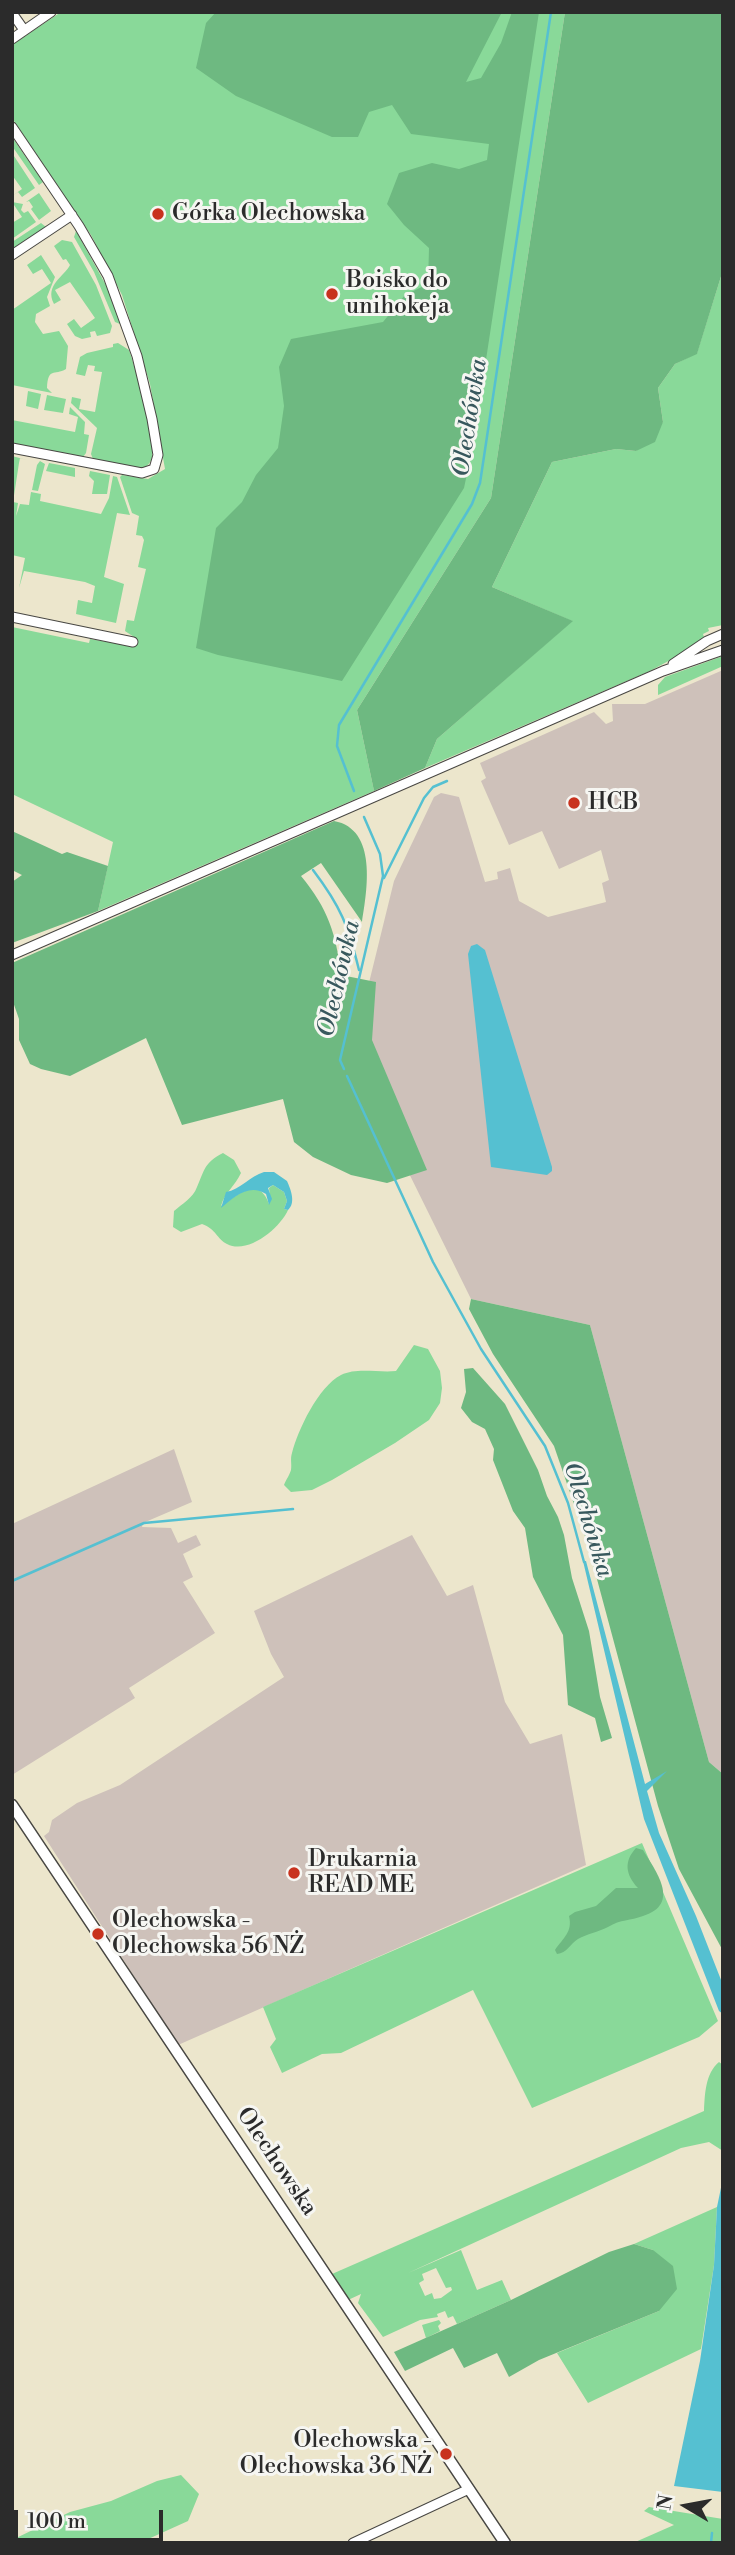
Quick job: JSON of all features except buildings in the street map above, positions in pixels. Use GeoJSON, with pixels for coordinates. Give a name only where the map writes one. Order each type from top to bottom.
{"type":"FeatureCollection","features":[{"type":"Feature","properties":{"kind":"street"},"geometry":{"type":"LineString","coordinates":[[12,38],[51,12]]}},
{"type":"Feature","properties":{"kind":"street"},"geometry":{"type":"LineString","coordinates":[[12,13],[24,30]]}},
{"type":"Feature","properties":{"kind":"street"},"geometry":{"type":"LineString","coordinates":[[12,127],[96,253],[127,325],[152,419],[158,460],[153,469],[142,473],[12,448]]}},
{"type":"Feature","properties":{"kind":"street"},"geometry":{"type":"LineString","coordinates":[[12,255],[72,215]]}},
{"type":"Feature","properties":{"kind":"street"},"geometry":{"type":"LineString","coordinates":[[12,617],[133,642]]}},
{"type":"Feature","properties":{"kind":"street"},"geometry":{"type":"LineString","coordinates":[[663,671],[707,641],[723,634]]}},
{"type":"Feature","properties":{"kind":"street"},"geometry":{"type":"LineString","coordinates":[[12,955],[663,671],[723,650]]}},
{"type":"Feature","properties":{"kind":"street","name":"Olechowska"},"geometry":{"type":"LineString","coordinates":[[12,1805],[505,2543]]}},
{"type":"Feature","properties":{"kind":"street"},"geometry":{"type":"LineString","coordinates":[[353,2543],[469,2489]]}},
{"type":"Feature","properties":{"kind":"shaded area"},"geometry":{"type":"Polygon","coordinates":[[[723,670],[723,1774],[709,1762],[590,1325],[471,1299],[351,1056],[394,881],[434,797],[441,793],[459,797],[485,882],[498,879],[497,872],[510,868],[519,901],[548,917],[606,902],[602,883],[609,880],[601,850],[559,869],[542,831],[509,845],[481,781],[486,778],[480,763],[594,712],[606,724],[613,721],[612,704],[645,704],[723,670]]]}},
{"type":"Feature","properties":{"kind":"shaded area"},"geometry":{"type":"Polygon","coordinates":[[[174,1449],[192,1502],[143,1523],[142,1527],[171,1528],[178,1543],[196,1535],[201,1545],[183,1554],[193,1577],[183,1582],[215,1633],[129,1688],[135,1698],[12,1775],[12,1524],[174,1449]]]}},
{"type":"Feature","properties":{"kind":"shaded area"},"geometry":{"type":"Polygon","coordinates":[[[412,1535],[447,1596],[473,1585],[505,1702],[530,1744],[562,1734],[586,1865],[178,2045],[44,1836],[49,1832],[52,1820],[77,1803],[120,1785],[284,1677],[271,1654],[254,1611],[412,1535]]]}},
{"type":"Feature","properties":{"kind":"green space"},"geometry":{"type":"Polygon","coordinates":[[[61,12],[565,12],[491,498],[357,710],[374,791],[98,911],[113,842],[12,794],[12,627],[89,643],[90,639],[131,646],[134,637],[125,631],[127,620],[134,621],[146,569],[138,567],[144,540],[142,536],[136,535],[139,516],[132,513],[120,477],[122,475],[148,479],[165,469],[150,384],[122,295],[91,235],[12,118],[12,45],[61,12]]]}},
{"type":"Feature","properties":{"kind":"green space"},"geometry":{"type":"Polygon","coordinates":[[[216,12],[502,12],[466,82],[481,78],[501,43],[512,12],[539,12],[473,445],[464,488],[342,681],[196,648],[216,528],[242,502],[256,475],[278,448],[284,406],[279,367],[291,339],[383,322],[405,295],[428,284],[429,248],[404,225],[387,204],[399,173],[432,163],[459,169],[487,160],[489,144],[411,134],[392,105],[369,112],[358,137],[332,137],[236,96],[196,68],[206,23],[216,12]]]}},
{"type":"Feature","properties":{"kind":"green space"},"geometry":{"type":"Polygon","coordinates":[[[565,12],[721,12],[723,270],[697,354],[675,364],[658,388],[663,422],[655,442],[636,451],[616,449],[552,462],[492,587],[573,621],[437,739],[425,768],[374,791],[357,710],[491,498],[565,12]]]}},
{"type":"Feature","properties":{"kind":"green space"},"geometry":{"type":"Polygon","coordinates":[[[12,137],[43,182],[39,185],[12,146],[12,137]]]}},
{"type":"Feature","properties":{"kind":"green space"},"geometry":{"type":"Polygon","coordinates":[[[12,153],[35,188],[22,197],[18,192],[12,196],[22,189],[12,175],[12,153]]]}},
{"type":"Feature","properties":{"kind":"green space"},"geometry":{"type":"Polygon","coordinates":[[[39,193],[51,211],[39,220],[29,201],[26,202],[39,193]]]}},
{"type":"Feature","properties":{"kind":"green space"},"geometry":{"type":"Polygon","coordinates":[[[12,202],[23,204],[21,210],[24,213],[28,211],[36,222],[12,239],[12,223],[22,217],[12,202]]]}},
{"type":"Feature","properties":{"kind":"green space"},"geometry":{"type":"Polygon","coordinates":[[[41,223],[46,227],[12,250],[12,242],[41,223]]]}},
{"type":"Feature","properties":{"kind":"green space"},"geometry":{"type":"Polygon","coordinates":[[[76,231],[107,287],[120,324],[115,322],[94,272],[74,237],[76,231]]]}},
{"type":"Feature","properties":{"kind":"green space"},"geometry":{"type":"Polygon","coordinates":[[[62,240],[72,242],[96,285],[112,326],[110,333],[97,336],[95,331],[90,332],[91,337],[82,339],[75,336],[67,324],[74,319],[81,328],[95,318],[70,282],[55,290],[61,300],[54,304],[53,286],[70,265],[66,259],[63,260],[54,246],[62,240]]]}},
{"type":"Feature","properties":{"kind":"green space"},"geometry":{"type":"Polygon","coordinates":[[[41,255],[55,277],[47,297],[50,306],[36,314],[35,322],[43,334],[59,331],[68,346],[66,369],[52,373],[49,377],[47,388],[52,393],[12,385],[12,310],[51,283],[42,269],[33,274],[27,265],[41,255]]]}},
{"type":"Feature","properties":{"kind":"green space"},"geometry":{"type":"Polygon","coordinates":[[[723,270],[723,625],[708,628],[709,631],[703,634],[704,637],[650,671],[425,768],[437,739],[572,621],[492,587],[552,462],[616,449],[636,451],[663,422],[658,388],[675,364],[697,353],[723,270]]]}},
{"type":"Feature","properties":{"kind":"green space"},"geometry":{"type":"Polygon","coordinates":[[[118,343],[129,350],[148,420],[152,457],[142,469],[93,459],[91,454],[97,428],[71,403],[72,397],[81,399],[79,409],[95,412],[102,372],[94,371],[95,366],[88,365],[85,376],[76,374],[80,357],[118,343]]]}},
{"type":"Feature","properties":{"kind":"green space"},"geometry":{"type":"Polygon","coordinates":[[[28,391],[41,394],[38,409],[26,406],[28,391]]]}},
{"type":"Feature","properties":{"kind":"green space"},"geometry":{"type":"Polygon","coordinates":[[[47,395],[66,399],[63,413],[44,410],[47,395]]]}},
{"type":"Feature","properties":{"kind":"green space"},"geometry":{"type":"Polygon","coordinates":[[[70,407],[85,422],[84,434],[89,435],[83,457],[12,443],[12,420],[75,432],[78,417],[69,414],[70,407]]]}},
{"type":"Feature","properties":{"kind":"green space"},"geometry":{"type":"Polygon","coordinates":[[[12,456],[20,458],[13,502],[18,503],[16,516],[20,504],[29,505],[31,492],[41,494],[40,501],[101,514],[109,498],[113,476],[117,477],[130,515],[117,513],[104,577],[124,584],[116,623],[76,614],[78,600],[92,603],[95,586],[85,582],[24,571],[19,588],[25,558],[12,555],[12,456]]]}},
{"type":"Feature","properties":{"kind":"green space"},"geometry":{"type":"Polygon","coordinates":[[[40,461],[45,464],[38,491],[32,490],[37,465],[40,461]]]}},
{"type":"Feature","properties":{"kind":"green space"},"geometry":{"type":"Polygon","coordinates":[[[49,463],[75,468],[75,477],[46,471],[49,463]]]}},
{"type":"Feature","properties":{"kind":"green space"},"geometry":{"type":"Polygon","coordinates":[[[90,471],[110,475],[107,494],[92,494],[94,481],[89,476],[90,471]]]}},
{"type":"Feature","properties":{"kind":"green space"},"geometry":{"type":"Polygon","coordinates":[[[723,656],[723,666],[658,695],[658,685],[665,677],[723,656]]]}},
{"type":"Feature","properties":{"kind":"green space"},"geometry":{"type":"Polygon","coordinates":[[[334,821],[348,826],[358,836],[364,848],[367,879],[362,922],[321,863],[301,876],[318,899],[329,922],[341,975],[376,982],[372,1040],[427,1170],[387,1183],[351,1175],[313,1157],[294,1142],[283,1099],[182,1125],[146,1038],[70,1076],[30,1064],[19,1040],[19,1019],[12,999],[12,963],[334,821]]]}},
{"type":"Feature","properties":{"kind":"green space"},"geometry":{"type":"Polygon","coordinates":[[[12,831],[62,854],[67,852],[108,866],[98,911],[12,943],[12,882],[22,875],[12,870],[12,831]]]}},
{"type":"Feature","properties":{"kind":"green space"},"geometry":{"type":"Polygon","coordinates":[[[223,1153],[234,1160],[241,1173],[221,1206],[241,1193],[254,1189],[265,1195],[269,1204],[269,1188],[273,1185],[284,1192],[287,1201],[284,1209],[288,1210],[271,1232],[244,1246],[227,1244],[202,1224],[181,1232],[173,1227],[174,1211],[193,1194],[209,1163],[223,1153]]]}},
{"type":"Feature","properties":{"kind":"green space"},"geometry":{"type":"Polygon","coordinates":[[[471,1299],[590,1325],[709,1762],[723,1774],[723,1951],[679,1869],[658,1806],[587,1542],[554,1446],[493,1354],[469,1309],[471,1299]]]}},
{"type":"Feature","properties":{"kind":"green space"},"geometry":{"type":"Polygon","coordinates":[[[414,1345],[428,1349],[440,1371],[440,1403],[429,1420],[332,1480],[312,1490],[291,1492],[284,1485],[291,1470],[291,1455],[304,1421],[324,1389],[347,1373],[396,1371],[414,1345]]]}},
{"type":"Feature","properties":{"kind":"green space"},"geometry":{"type":"Polygon","coordinates":[[[473,1368],[505,1404],[558,1517],[572,1578],[589,1631],[600,1697],[612,1738],[601,1742],[595,1718],[568,1705],[563,1635],[533,1577],[525,1528],[513,1511],[493,1460],[494,1449],[485,1429],[472,1422],[461,1408],[466,1392],[464,1369],[473,1368]]]}},
{"type":"Feature","properties":{"kind":"green space"},"geometry":{"type":"Polygon","coordinates":[[[642,1843],[718,2021],[699,2037],[532,2108],[473,1990],[341,2053],[322,2054],[282,2073],[270,2047],[276,2039],[263,2007],[642,1843]]]}},
{"type":"Feature","properties":{"kind":"green space"},"geometry":{"type":"Polygon","coordinates":[[[636,1848],[643,1850],[659,1877],[663,1895],[661,1903],[655,1911],[581,1937],[557,1954],[555,1950],[568,1931],[569,1916],[596,1906],[616,1888],[638,1888],[628,1873],[629,1858],[636,1848]]]}},
{"type":"Feature","properties":{"kind":"green space"},"geometry":{"type":"Polygon","coordinates":[[[719,2062],[723,2065],[723,2151],[709,2142],[681,2148],[408,2273],[461,2250],[477,2290],[502,2280],[511,2300],[457,2324],[453,2316],[448,2318],[445,2311],[437,2314],[438,2317],[420,2320],[383,2337],[358,2303],[361,2294],[348,2300],[332,2274],[704,2111],[707,2085],[714,2067],[719,2062]],[[436,2268],[422,2274],[424,2280],[419,2283],[425,2296],[432,2293],[434,2299],[441,2298],[452,2290],[451,2287],[446,2288],[436,2268]]]}},
{"type":"Feature","properties":{"kind":"green space"},"geometry":{"type":"Polygon","coordinates":[[[717,2207],[714,2265],[701,2349],[588,2403],[557,2353],[659,2311],[653,2250],[634,2244],[717,2207]]]}},
{"type":"Feature","properties":{"kind":"green space"},"geometry":{"type":"Polygon","coordinates":[[[634,2244],[653,2250],[673,2266],[677,2289],[659,2311],[539,2360],[509,2377],[497,2353],[464,2368],[453,2348],[405,2371],[394,2352],[511,2300],[609,2252],[634,2244]]]}},
{"type":"Feature","properties":{"kind":"green space"},"geometry":{"type":"Polygon","coordinates":[[[439,2320],[440,2331],[426,2338],[422,2325],[439,2320]]]}},
{"type":"Feature","properties":{"kind":"green space"},"geometry":{"type":"Polygon","coordinates":[[[181,2475],[199,2494],[188,2521],[146,2540],[133,2543],[12,2543],[12,2540],[70,2512],[111,2501],[157,2481],[181,2475]]]}},
{"type":"Feature","properties":{"kind":"green space"},"geometry":{"type":"Polygon","coordinates":[[[649,2507],[723,2519],[722,2543],[633,2543],[674,2525],[644,2511],[649,2507]]]}},
{"type":"Feature","properties":{"kind":"water"},"geometry":{"type":"Polygon","coordinates":[[[477,944],[485,950],[552,1167],[552,1171],[547,1175],[491,1167],[468,954],[471,946],[477,944]]]}},
{"type":"Feature","properties":{"kind":"water"},"geometry":{"type":"Polygon","coordinates":[[[264,1172],[274,1172],[287,1181],[292,1200],[288,1210],[284,1209],[287,1201],[284,1192],[273,1185],[268,1188],[272,1199],[269,1205],[266,1194],[254,1190],[242,1193],[221,1208],[226,1192],[264,1172]]]}},
{"type":"Feature","properties":{"kind":"water"},"geometry":{"type":"Polygon","coordinates":[[[583,1561],[586,1561],[645,1784],[667,1771],[647,1791],[659,1833],[723,1985],[723,2014],[719,2011],[644,1819],[583,1561]]]}},
{"type":"Feature","properties":{"kind":"water"},"geometry":{"type":"Polygon","coordinates":[[[723,2178],[723,2492],[674,2486],[700,2361],[714,2265],[717,2207],[723,2178]]]}},
{"type":"Feature","properties":{"kind":"waterway","name":"Olechówka"},"geometry":{"type":"LineString","coordinates":[[354,791],[337,746],[339,725],[472,504],[480,483],[551,12]]}},
{"type":"Feature","properties":{"kind":"waterway"},"geometry":{"type":"LineString","coordinates":[[384,878],[424,798],[433,787],[447,781]]}},
{"type":"Feature","properties":{"kind":"waterway","name":"Olechówka"},"geometry":{"type":"LineString","coordinates":[[344,1069],[340,1060],[383,876],[380,854],[364,817]]}},
{"type":"Feature","properties":{"kind":"waterway"},"geometry":{"type":"LineString","coordinates":[[313,870],[342,917],[359,970]]}},
{"type":"Feature","properties":{"kind":"waterway","name":"Olechówka"},"geometry":{"type":"LineString","coordinates":[[347,1076],[433,1262],[481,1349],[545,1446],[568,1503],[584,1562]]}},
{"type":"Feature","properties":{"kind":"waterway"},"geometry":{"type":"LineString","coordinates":[[12,1581],[144,1523],[293,1509]]}},
{"type":"Feature","properties":{"kind":"waterway","name":"Olechówka"},"geometry":{"type":"LineString","coordinates":[[711,2543],[712,2533]]}},
{"type":"Feature","properties":{"kind":"place","name":"Górka Olechowska"},"geometry":{"type":"Point","coordinates":[158,214]}},
{"type":"Feature","properties":{"kind":"place","name":"Boisko do unihokeja"},"geometry":{"type":"Point","coordinates":[332,294]}},
{"type":"Feature","properties":{"kind":"place","name":"HCB"},"geometry":{"type":"Point","coordinates":[574,803]}},
{"type":"Feature","properties":{"kind":"place","name":"Drukarnia READ ME"},"geometry":{"type":"Point","coordinates":[294,1873]}},
{"type":"Feature","properties":{"kind":"place","name":"Olechowska - Olechowska 56 NŻ"},"geometry":{"type":"Point","coordinates":[98,1934]}},
{"type":"Feature","properties":{"kind":"place","name":"Olechowska - Olechowska 36 NŻ"},"geometry":{"type":"Point","coordinates":[446,2454]}}]}
